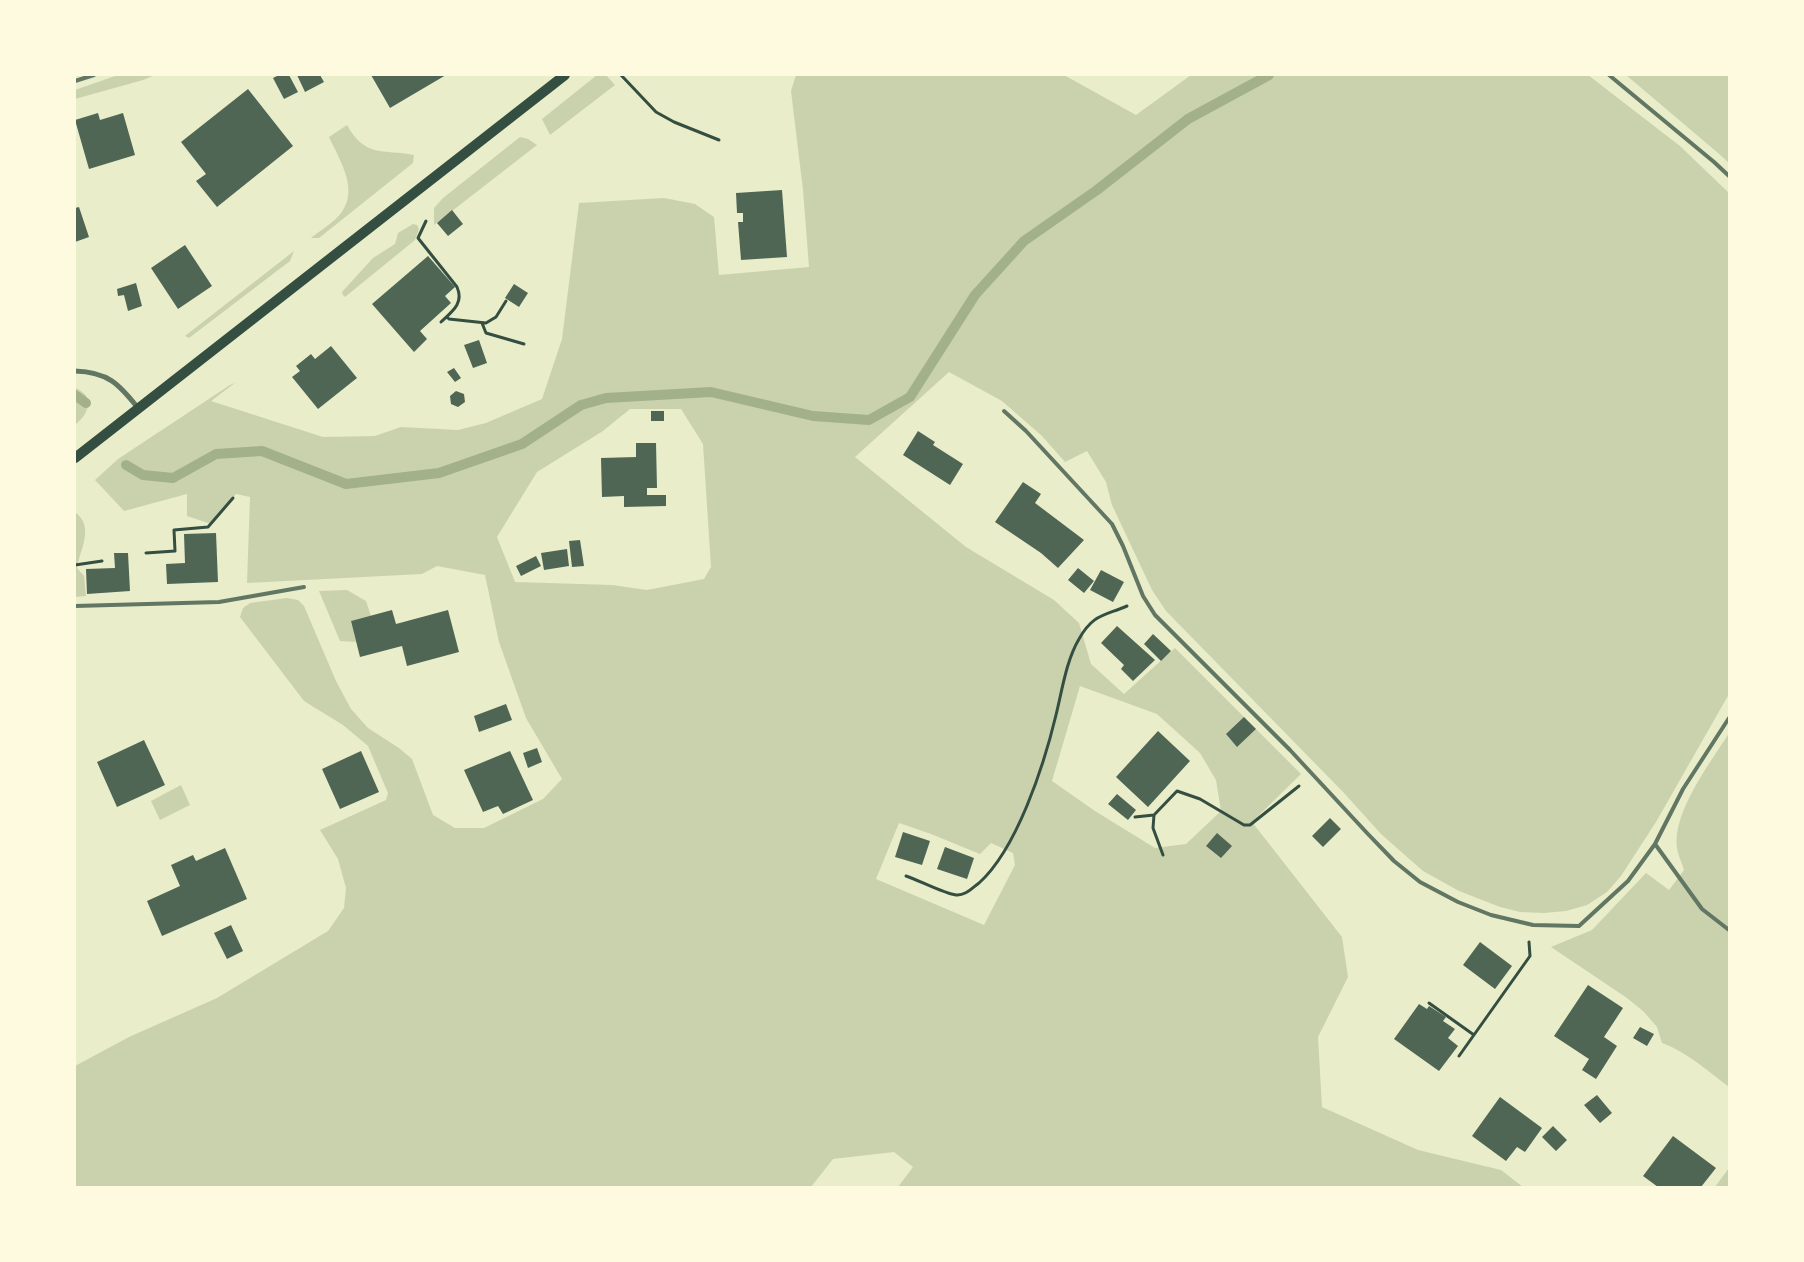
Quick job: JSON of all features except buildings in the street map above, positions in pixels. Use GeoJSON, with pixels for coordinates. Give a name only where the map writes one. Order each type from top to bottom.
{"type":"FeatureCollection","features":[{"type":"Feature","properties":{"kind":"main road"},"geometry":{"type":"LineString","coordinates":[[75,458],[565,75]]}},
{"type":"Feature","properties":{"kind":"street"},"geometry":{"type":"LineString","coordinates":[[75,371],[106,376],[123,389],[139,408]]}},
{"type":"Feature","properties":{"kind":"lane"},"geometry":{"type":"LineString","coordinates":[[75,81],[94,75]]}},
{"type":"Feature","properties":{"kind":"lane"},"geometry":{"type":"LineString","coordinates":[[1609,75],[1729,176]]}},
{"type":"Feature","properties":{"kind":"lane"},"geometry":{"type":"LineString","coordinates":[[1004,411],[1026,431],[1112,524],[1143,596],[1155,615],[1290,750],[1394,861],[1420,882],[1458,902],[1491,915],[1533,925],[1579,926],[1628,881],[1655,844],[1683,789],[1729,718]]}},
{"type":"Feature","properties":{"kind":"lane"},"geometry":{"type":"LineString","coordinates":[[75,606],[218,602],[304,587]]}},
{"type":"Feature","properties":{"kind":"lane"},"geometry":{"type":"LineString","coordinates":[[1655,844],[1702,909],[1729,930]]}},
{"type":"Feature","properties":{"kind":"path"},"geometry":{"type":"LineString","coordinates":[[621,75],[656,112],[674,122],[719,140]]}},
{"type":"Feature","properties":{"kind":"path"},"geometry":{"type":"LineString","coordinates":[[426,221],[418,238],[460,292],[458,305],[441,322]]}},
{"type":"Feature","properties":{"kind":"path"},"geometry":{"type":"LineString","coordinates":[[447,317],[449,319],[486,323],[496,317],[506,301]]}},
{"type":"Feature","properties":{"kind":"path"},"geometry":{"type":"LineString","coordinates":[[482,323],[486,333],[524,344]]}},
{"type":"Feature","properties":{"kind":"path"},"geometry":{"type":"LineString","coordinates":[[146,553],[175,551],[174,530],[208,527],[233,498]]}},
{"type":"Feature","properties":{"kind":"path"},"geometry":{"type":"LineString","coordinates":[[75,565],[102,561]]}},
{"type":"Feature","properties":{"kind":"path"},"geometry":{"type":"LineString","coordinates":[[906,876],[957,896],[968,892],[986,876],[1021,820],[1030,797],[1051,738],[1069,664],[1078,639],[1092,620],[1106,613],[1126,607],[1143,596]]}},
{"type":"Feature","properties":{"kind":"path"},"geometry":{"type":"LineString","coordinates":[[1163,855],[1153,828],[1154,815],[1177,791],[1200,799],[1244,825],[1250,825],[1287,795]]}},
{"type":"Feature","properties":{"kind":"path"},"geometry":{"type":"LineString","coordinates":[[1135,816],[1154,815]]}},
{"type":"Feature","properties":{"kind":"path"},"geometry":{"type":"LineString","coordinates":[[1459,1056],[1530,956],[1528,941]]}},
{"type":"Feature","properties":{"kind":"path"},"geometry":{"type":"LineString","coordinates":[[1429,1003],[1474,1035]]}},
{"type":"Feature","properties":{"kind":"green space"},"geometry":{"type":"Polygon","coordinates":[[[118,75],[155,75],[75,99],[75,90],[118,75]]]}},
{"type":"Feature","properties":{"kind":"green space"},"geometry":{"type":"Polygon","coordinates":[[[597,75],[606,75],[615,85],[550,135],[542,119],[597,75]]]}},
{"type":"Feature","properties":{"kind":"green space"},"geometry":{"type":"Polygon","coordinates":[[[796,75],[1064,75],[1136,115],[1191,75],[1588,75],[1680,146],[1729,193],[1729,694],[1656,822],[1621,876],[1607,892],[1587,905],[1566,911],[1544,913],[1520,912],[1500,907],[1459,891],[1423,871],[1381,834],[1344,793],[1166,611],[1152,590],[1112,505],[1106,482],[1087,451],[1065,462],[1042,436],[1002,401],[949,372],[855,457],[966,547],[1054,600],[1079,623],[1091,664],[1124,694],[1175,648],[1301,774],[1252,822],[1342,937],[1348,977],[1318,1037],[1322,1107],[1418,1150],[1501,1170],[1523,1187],[898,1187],[913,1167],[894,1152],[833,1159],[811,1187],[75,1187],[75,1066],[129,1037],[217,998],[328,931],[344,908],[346,888],[338,859],[320,830],[386,800],[388,793],[368,746],[343,725],[304,701],[240,617],[243,608],[250,603],[287,598],[298,600],[304,606],[336,681],[351,709],[368,728],[399,748],[412,759],[433,815],[455,828],[484,828],[543,799],[562,779],[526,718],[499,642],[485,575],[437,566],[422,574],[247,583],[250,497],[236,494],[211,524],[187,516],[187,494],[124,511],[95,480],[118,459],[235,383],[211,401],[323,437],[375,436],[401,427],[458,430],[486,423],[542,399],[562,339],[579,203],[664,198],[695,204],[714,217],[719,275],[809,267],[803,190],[791,91],[796,75]],[[630,409],[603,431],[537,472],[497,537],[515,582],[612,585],[647,590],[704,579],[711,567],[703,444],[681,409],[630,409]],[[1080,686],[1052,781],[1095,811],[1155,848],[1186,844],[1221,811],[1216,780],[1200,753],[1157,714],[1080,686]],[[899,823],[876,879],[984,925],[1015,865],[1013,853],[991,843],[980,854],[899,823]]]}},
{"type":"Feature","properties":{"kind":"green space"},"geometry":{"type":"Polygon","coordinates":[[[1626,75],[1729,75],[1729,163],[1718,153],[1626,75]]]}},
{"type":"Feature","properties":{"kind":"green space"},"geometry":{"type":"Polygon","coordinates":[[[347,125],[361,143],[384,152],[414,155],[413,163],[319,238],[311,238],[335,220],[346,204],[348,185],[346,175],[329,137],[347,125]]]}},
{"type":"Feature","properties":{"kind":"green space"},"geometry":{"type":"Polygon","coordinates":[[[520,137],[528,139],[537,145],[434,225],[434,208],[443,198],[520,137]]]}},
{"type":"Feature","properties":{"kind":"green space"},"geometry":{"type":"Polygon","coordinates":[[[413,224],[417,225],[419,229],[415,240],[345,297],[342,292],[373,258],[395,244],[398,233],[413,224]]]}},
{"type":"Feature","properties":{"kind":"green space"},"geometry":{"type":"Polygon","coordinates":[[[294,251],[290,261],[189,338],[185,336],[294,251]]]}},
{"type":"Feature","properties":{"kind":"green space"},"geometry":{"type":"Polygon","coordinates":[[[75,388],[82,391],[86,396],[88,405],[84,416],[75,425],[75,388]]]}},
{"type":"Feature","properties":{"kind":"green space"},"geometry":{"type":"Polygon","coordinates":[[[75,512],[81,518],[85,531],[77,568],[84,576],[86,596],[75,597],[75,512]]]}},
{"type":"Feature","properties":{"kind":"green space"},"geometry":{"type":"Polygon","coordinates":[[[347,590],[366,601],[371,616],[351,621],[356,642],[340,641],[319,591],[347,590]]]}},
{"type":"Feature","properties":{"kind":"green space"},"geometry":{"type":"Polygon","coordinates":[[[1729,733],[1729,1087],[1689,1057],[1662,1043],[1657,1027],[1644,1012],[1627,998],[1551,947],[1592,930],[1646,873],[1669,890],[1684,870],[1677,848],[1680,819],[1694,788],[1729,733]]]}},
{"type":"Feature","properties":{"kind":"green space"},"geometry":{"type":"Polygon","coordinates":[[[181,785],[190,805],[160,820],[151,801],[181,785]]]}},
{"type":"Feature","properties":{"kind":"green space"},"geometry":{"type":"Polygon","coordinates":[[[1729,1168],[1729,1187],[1715,1187],[1729,1168]]]}},
{"type":"Feature","properties":{"kind":"waterway"},"geometry":{"type":"LineString","coordinates":[[126,465],[143,475],[173,478],[216,454],[262,451],[346,484],[439,473],[522,444],[581,405],[606,398],[711,392],[813,416],[869,420],[910,397],[975,295],[1024,241],[1097,190],[1188,119],[1269,75]]}},
{"type":"Feature","properties":{"kind":"waterway"},"geometry":{"type":"LineString","coordinates":[[75,395],[86,403]]}}]}
